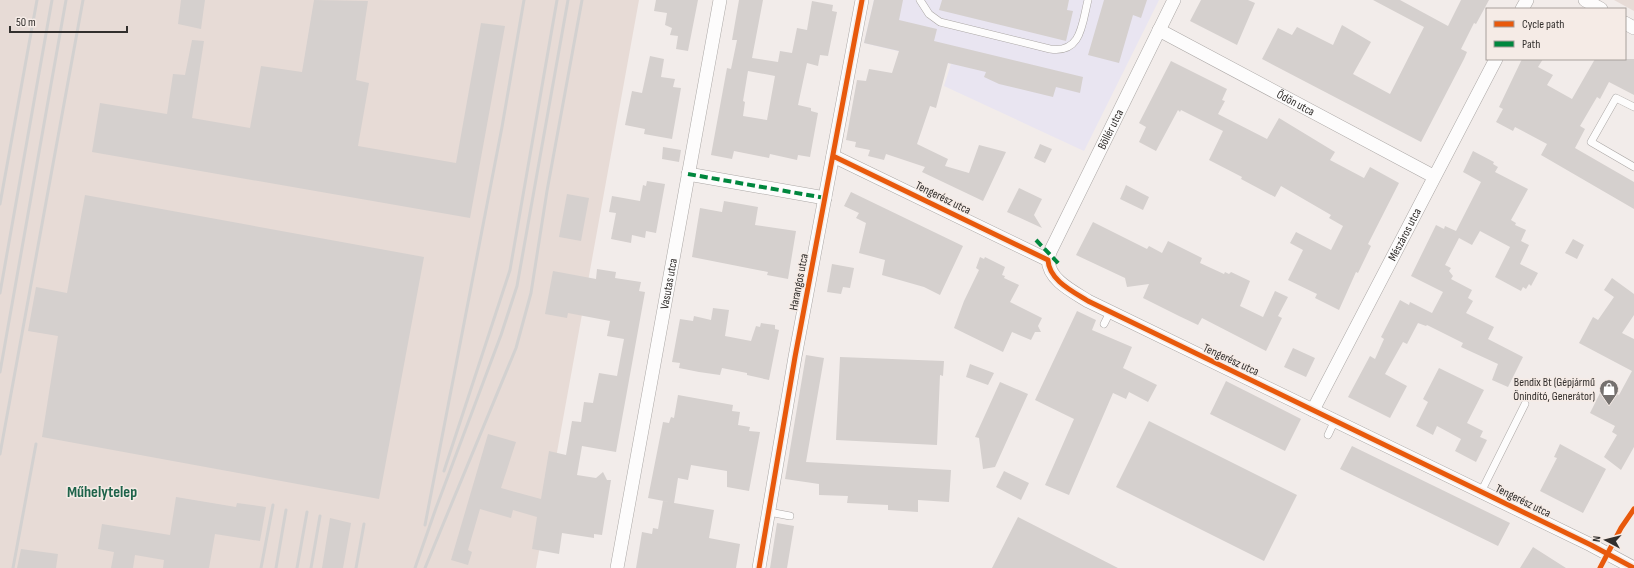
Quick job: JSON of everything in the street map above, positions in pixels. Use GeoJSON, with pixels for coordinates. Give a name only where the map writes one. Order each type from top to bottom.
{"type":"FeatureCollection","features":[{"type":"Feature","properties":{"kind":"street","name":"Vasutas utca"},"geometry":{"type":"LineString","coordinates":[[617,568],[720,0]]}},
{"type":"Feature","properties":{"kind":"street","name":"Harangos utca"},"geometry":{"type":"LineString","coordinates":[[759,568],[795,358],[862,0]]}},
{"type":"Feature","properties":{"kind":"street","name":"Böllér utca"},"geometry":{"type":"LineString","coordinates":[[1048,260],[1050,252],[1174,0]]}},
{"type":"Feature","properties":{"kind":"street"},"geometry":{"type":"LineString","coordinates":[[1585,0],[1599,8]]}},
{"type":"Feature","properties":{"kind":"street","name":"Ödön utca"},"geometry":{"type":"LineString","coordinates":[[1159,30],[1433,176]]}},
{"type":"Feature","properties":{"kind":"street","name":"Mészáros utca"},"geometry":{"type":"LineString","coordinates":[[1313,410],[1433,176],[1495,60]]}},
{"type":"Feature","properties":{"kind":"street","name":"Tengerész utca"},"geometry":{"type":"LineString","coordinates":[[833,156],[1048,260],[1051,272],[1062,284],[1110,312],[1335,420],[1634,568]]}},
{"type":"Feature","properties":{"kind":"street"},"geometry":{"type":"LineString","coordinates":[[688,174],[825,198]]}},
{"type":"Feature","properties":{"kind":"lane"},"geometry":{"type":"LineString","coordinates":[[920,0],[929,14],[940,22],[1050,49],[1061,50],[1070,47],[1076,41],[1088,0]]}},
{"type":"Feature","properties":{"kind":"lane"},"geometry":{"type":"LineString","coordinates":[[1634,107],[1616,98],[1591,142],[1634,166]]}},
{"type":"Feature","properties":{"kind":"lane"},"geometry":{"type":"LineString","coordinates":[[1104,324],[1110,312]]}},
{"type":"Feature","properties":{"kind":"lane"},"geometry":{"type":"LineString","coordinates":[[1481,492],[1525,404]]}},
{"type":"Feature","properties":{"kind":"lane"},"geometry":{"type":"LineString","coordinates":[[1328,435],[1335,420]]}},
{"type":"Feature","properties":{"kind":"lane"},"geometry":{"type":"LineString","coordinates":[[769,512],[790,516]]}},
{"type":"Feature","properties":{"kind":"shaded area"},"geometry":{"type":"Polygon","coordinates":[[[0,0],[639,0],[536,568],[0,568],[0,0]]]}},
{"type":"Feature","properties":{"kind":"shaded area"},"geometry":{"type":"Polygon","coordinates":[[[874,0],[1159,0],[1084,151],[944,86],[951,64],[864,43],[874,0]]]}},
{"type":"Feature","properties":{"kind":"shaded area"},"geometry":{"type":"Polygon","coordinates":[[[1614,0],[1634,0],[1634,11],[1614,0]]]}},
{"type":"Feature","properties":{"kind":"building"},"geometry":{"type":"Polygon","coordinates":[[[181,0],[205,0],[201,29],[178,24],[181,0]]]}},
{"type":"Feature","properties":{"kind":"building"},"geometry":{"type":"Polygon","coordinates":[[[314,0],[368,1],[356,80],[369,83],[358,146],[456,163],[481,23],[505,26],[470,218],[92,152],[100,103],[167,114],[173,74],[185,75],[192,40],[204,41],[192,118],[250,128],[261,66],[302,72],[314,0]]]}},
{"type":"Feature","properties":{"kind":"building"},"geometry":{"type":"Polygon","coordinates":[[[656,0],[698,0],[688,51],[676,49],[678,36],[670,35],[672,28],[665,25],[667,13],[654,11],[656,0]]]}},
{"type":"Feature","properties":{"kind":"building"},"geometry":{"type":"Polygon","coordinates":[[[739,0],[763,0],[752,58],[778,62],[780,51],[792,53],[797,28],[807,30],[812,1],[833,5],[832,11],[837,12],[828,56],[820,55],[818,66],[807,63],[798,105],[811,108],[811,111],[818,113],[810,157],[798,155],[797,160],[770,154],[769,158],[734,151],[732,159],[711,155],[727,68],[731,69],[737,40],[732,40],[739,0]],[[748,71],[743,101],[745,102],[743,116],[767,120],[775,76],[748,71]]]}},
{"type":"Feature","properties":{"kind":"building"},"geometry":{"type":"Polygon","coordinates":[[[874,0],[903,0],[899,20],[937,29],[934,41],[1083,77],[1080,93],[1056,87],[1053,97],[999,84],[984,77],[986,72],[948,63],[936,108],[930,106],[917,144],[948,159],[945,166],[969,173],[979,145],[1006,152],[983,201],[922,172],[925,167],[886,154],[884,160],[868,156],[870,150],[855,147],[856,142],[846,140],[857,80],[866,81],[869,69],[892,73],[899,51],[864,43],[874,0]]]}},
{"type":"Feature","properties":{"kind":"building"},"geometry":{"type":"Polygon","coordinates":[[[942,0],[1069,0],[1067,10],[1073,11],[1066,41],[939,10],[942,0]]]}},
{"type":"Feature","properties":{"kind":"building"},"geometry":{"type":"Polygon","coordinates":[[[1104,0],[1147,0],[1141,18],[1133,15],[1119,63],[1088,55],[1104,0]]]}},
{"type":"Feature","properties":{"kind":"building"},"geometry":{"type":"Polygon","coordinates":[[[1201,0],[1248,0],[1255,3],[1237,45],[1190,21],[1201,0]]]}},
{"type":"Feature","properties":{"kind":"building"},"geometry":{"type":"Polygon","coordinates":[[[1373,0],[1400,0],[1448,26],[1461,0],[1489,0],[1476,24],[1474,23],[1461,49],[1467,52],[1464,59],[1421,142],[1262,59],[1278,28],[1292,35],[1297,27],[1333,45],[1342,25],[1371,42],[1353,74],[1390,94],[1424,27],[1373,0]]]}},
{"type":"Feature","properties":{"kind":"building"},"geometry":{"type":"Polygon","coordinates":[[[650,56],[664,59],[661,77],[675,79],[673,87],[681,88],[672,139],[644,134],[645,129],[625,125],[632,91],[642,93],[650,56]]]}},
{"type":"Feature","properties":{"kind":"building"},"geometry":{"type":"Polygon","coordinates":[[[1634,59],[1634,95],[1609,82],[1600,99],[1597,97],[1580,126],[1585,129],[1575,148],[1634,182],[1634,209],[1541,155],[1547,144],[1515,127],[1513,131],[1496,122],[1503,109],[1499,107],[1522,60],[1542,60],[1538,67],[1553,75],[1547,85],[1572,99],[1594,60],[1634,59]]]}},
{"type":"Feature","properties":{"kind":"building"},"geometry":{"type":"Polygon","coordinates":[[[1171,61],[1227,89],[1222,100],[1225,101],[1218,114],[1267,139],[1279,118],[1335,152],[1330,160],[1364,178],[1370,167],[1399,183],[1368,244],[1371,246],[1358,273],[1356,272],[1339,310],[1315,298],[1317,294],[1288,280],[1303,250],[1290,243],[1296,232],[1331,250],[1343,226],[1329,218],[1331,215],[1281,186],[1275,197],[1241,179],[1242,177],[1209,160],[1223,131],[1181,110],[1180,112],[1178,110],[1156,151],[1139,142],[1146,127],[1139,123],[1171,61]]]}},
{"type":"Feature","properties":{"kind":"building"},"geometry":{"type":"Polygon","coordinates":[[[1040,144],[1052,149],[1045,163],[1034,158],[1040,144]]]}},
{"type":"Feature","properties":{"kind":"building"},"geometry":{"type":"Polygon","coordinates":[[[663,147],[681,150],[679,162],[662,159],[663,147]]]}},
{"type":"Feature","properties":{"kind":"building"},"geometry":{"type":"Polygon","coordinates":[[[1473,151],[1494,162],[1493,164],[1498,167],[1495,172],[1528,189],[1511,220],[1516,223],[1515,225],[1526,230],[1521,241],[1529,245],[1520,264],[1538,273],[1531,286],[1529,284],[1526,289],[1523,287],[1521,291],[1495,277],[1510,247],[1480,231],[1472,245],[1459,238],[1445,265],[1451,268],[1449,271],[1453,276],[1451,279],[1472,290],[1468,298],[1473,301],[1466,313],[1494,327],[1488,339],[1523,357],[1508,387],[1492,380],[1498,364],[1461,347],[1463,343],[1427,325],[1418,323],[1407,344],[1403,342],[1385,374],[1407,386],[1390,418],[1348,397],[1370,356],[1375,359],[1384,339],[1381,337],[1400,300],[1409,305],[1410,302],[1432,313],[1443,292],[1411,276],[1436,225],[1444,229],[1445,226],[1456,231],[1481,182],[1463,172],[1473,151]]]}},
{"type":"Feature","properties":{"kind":"building"},"geometry":{"type":"Polygon","coordinates":[[[647,181],[665,184],[656,233],[646,231],[645,238],[632,235],[631,243],[611,239],[616,213],[609,212],[612,196],[640,201],[643,185],[646,186],[647,181]]]}},
{"type":"Feature","properties":{"kind":"building"},"geometry":{"type":"Polygon","coordinates":[[[1126,185],[1149,197],[1143,210],[1120,199],[1126,185]]]}},
{"type":"Feature","properties":{"kind":"building"},"geometry":{"type":"Polygon","coordinates":[[[1019,188],[1042,199],[1034,215],[1042,228],[1007,212],[1019,188]]]}},
{"type":"Feature","properties":{"kind":"building"},"geometry":{"type":"Polygon","coordinates":[[[851,192],[963,246],[940,295],[924,287],[882,275],[885,260],[859,253],[866,223],[856,218],[859,213],[844,206],[851,192]]]}},
{"type":"Feature","properties":{"kind":"building"},"geometry":{"type":"Polygon","coordinates":[[[567,194],[589,198],[581,241],[559,237],[567,194]]]}},
{"type":"Feature","properties":{"kind":"building"},"geometry":{"type":"Polygon","coordinates":[[[85,195],[424,257],[379,499],[42,437],[58,336],[28,331],[36,287],[67,293],[85,195]]]}},
{"type":"Feature","properties":{"kind":"building"},"geometry":{"type":"Polygon","coordinates":[[[724,201],[758,207],[755,225],[796,231],[788,279],[767,275],[768,272],[692,257],[700,208],[722,212],[724,201]]]}},
{"type":"Feature","properties":{"kind":"building"},"geometry":{"type":"Polygon","coordinates":[[[1093,222],[1147,249],[1149,246],[1162,253],[1168,241],[1202,258],[1200,263],[1224,274],[1225,272],[1229,274],[1231,272],[1250,281],[1240,306],[1263,317],[1275,291],[1288,297],[1278,316],[1282,318],[1266,351],[1202,318],[1198,325],[1143,298],[1149,284],[1127,287],[1125,278],[1076,255],[1093,222]]]}},
{"type":"Feature","properties":{"kind":"building"},"geometry":{"type":"Polygon","coordinates":[[[1573,239],[1584,245],[1577,259],[1565,253],[1573,239]]]}},
{"type":"Feature","properties":{"kind":"building"},"geometry":{"type":"Polygon","coordinates":[[[980,257],[984,259],[985,257],[1005,267],[1002,275],[1005,276],[1004,278],[1019,285],[1010,302],[1042,318],[1038,326],[1041,332],[1035,332],[1031,340],[1012,332],[1003,352],[954,328],[964,301],[979,270],[976,268],[980,257]]]}},
{"type":"Feature","properties":{"kind":"building"},"geometry":{"type":"Polygon","coordinates":[[[832,264],[854,268],[850,288],[843,287],[841,294],[827,292],[832,264]]]}},
{"type":"Feature","properties":{"kind":"building"},"geometry":{"type":"Polygon","coordinates":[[[597,269],[616,272],[615,278],[641,282],[639,291],[645,292],[616,452],[582,446],[577,475],[596,478],[603,472],[607,480],[611,480],[602,535],[594,534],[594,538],[562,533],[559,554],[532,549],[537,517],[513,510],[511,518],[480,509],[468,550],[472,552],[468,565],[451,560],[488,434],[516,442],[501,488],[541,499],[549,451],[566,455],[572,421],[581,422],[584,402],[593,403],[599,373],[617,376],[624,339],[607,336],[610,321],[568,313],[567,318],[545,314],[553,271],[596,279],[597,269]]]}},
{"type":"Feature","properties":{"kind":"building"},"geometry":{"type":"Polygon","coordinates":[[[1612,278],[1634,294],[1634,315],[1622,333],[1634,339],[1634,447],[1621,470],[1604,457],[1617,435],[1612,432],[1615,426],[1590,413],[1603,387],[1619,395],[1632,371],[1579,343],[1593,317],[1598,320],[1614,297],[1604,290],[1612,278]]]}},
{"type":"Feature","properties":{"kind":"building"},"geometry":{"type":"Polygon","coordinates":[[[713,308],[729,310],[725,336],[751,341],[756,326],[760,327],[761,323],[775,325],[775,329],[779,330],[769,380],[747,375],[747,373],[722,368],[720,375],[699,372],[679,368],[680,363],[672,362],[680,319],[693,321],[694,316],[711,320],[713,308]]]}},
{"type":"Feature","properties":{"kind":"building"},"geometry":{"type":"Polygon","coordinates":[[[1077,311],[1096,320],[1092,330],[1132,347],[1123,368],[1157,385],[1148,402],[1129,392],[1126,399],[1113,393],[1069,495],[1045,485],[1074,419],[1035,400],[1077,311]]]}},
{"type":"Feature","properties":{"kind":"building"},"geometry":{"type":"Polygon","coordinates":[[[1293,348],[1315,358],[1306,377],[1284,367],[1293,348]]]}},
{"type":"Feature","properties":{"kind":"building"},"geometry":{"type":"Polygon","coordinates":[[[806,355],[824,358],[806,462],[951,470],[949,502],[918,500],[918,512],[888,510],[888,505],[847,503],[848,496],[819,495],[819,484],[785,479],[806,355]]]}},
{"type":"Feature","properties":{"kind":"building"},"geometry":{"type":"Polygon","coordinates":[[[840,357],[944,361],[943,376],[940,375],[937,445],[836,440],[840,357]]]}},
{"type":"Feature","properties":{"kind":"building"},"geometry":{"type":"Polygon","coordinates":[[[970,364],[994,373],[988,385],[966,377],[970,364]]]}},
{"type":"Feature","properties":{"kind":"building"},"geometry":{"type":"Polygon","coordinates":[[[1439,368],[1484,390],[1467,423],[1483,431],[1480,437],[1487,440],[1476,462],[1455,451],[1461,439],[1437,426],[1433,435],[1416,426],[1428,402],[1423,399],[1439,368]]]}},
{"type":"Feature","properties":{"kind":"building"},"geometry":{"type":"Polygon","coordinates":[[[1226,381],[1301,419],[1285,451],[1210,414],[1226,381]]]}},
{"type":"Feature","properties":{"kind":"building"},"geometry":{"type":"Polygon","coordinates":[[[1000,382],[1028,394],[995,467],[983,469],[979,438],[975,437],[1000,382]]]}},
{"type":"Feature","properties":{"kind":"building"},"geometry":{"type":"Polygon","coordinates":[[[678,395],[733,405],[732,411],[740,412],[738,425],[750,427],[749,431],[760,432],[749,491],[727,487],[727,471],[691,465],[688,480],[678,478],[674,503],[648,498],[663,422],[669,423],[671,417],[674,418],[678,395]]]}},
{"type":"Feature","properties":{"kind":"building"},"geometry":{"type":"Polygon","coordinates":[[[1149,421],[1297,495],[1264,561],[1116,487],[1149,421]]]}},
{"type":"Feature","properties":{"kind":"building"},"geometry":{"type":"Polygon","coordinates":[[[1560,444],[1606,469],[1583,513],[1540,491],[1557,458],[1554,457],[1560,444]]]}},
{"type":"Feature","properties":{"kind":"building"},"geometry":{"type":"Polygon","coordinates":[[[1352,446],[1510,523],[1498,546],[1340,469],[1352,446]]]}},
{"type":"Feature","properties":{"kind":"building"},"geometry":{"type":"Polygon","coordinates":[[[1004,471],[1029,483],[1021,500],[996,487],[1004,471]]]}},
{"type":"Feature","properties":{"kind":"building"},"geometry":{"type":"Polygon","coordinates":[[[176,497],[236,507],[237,503],[266,507],[260,541],[215,534],[209,568],[163,568],[164,560],[135,555],[133,568],[111,568],[114,552],[98,549],[102,524],[170,535],[176,497]]]}},
{"type":"Feature","properties":{"kind":"building"},"geometry":{"type":"Polygon","coordinates":[[[663,501],[714,510],[709,538],[740,544],[736,568],[636,568],[642,532],[652,534],[653,528],[658,529],[663,501]]]}},
{"type":"Feature","properties":{"kind":"building"},"geometry":{"type":"Polygon","coordinates":[[[1018,517],[1118,568],[992,568],[1018,517]]]}},
{"type":"Feature","properties":{"kind":"building"},"geometry":{"type":"Polygon","coordinates":[[[330,518],[351,523],[343,568],[322,568],[330,518]]]}},
{"type":"Feature","properties":{"kind":"building"},"geometry":{"type":"Polygon","coordinates":[[[777,523],[794,526],[787,568],[770,568],[777,523]]]}},
{"type":"Feature","properties":{"kind":"building"},"geometry":{"type":"Polygon","coordinates":[[[1533,547],[1566,568],[1520,568],[1533,547]]]}},
{"type":"Feature","properties":{"kind":"building"},"geometry":{"type":"Polygon","coordinates":[[[21,549],[58,554],[56,568],[17,568],[21,549]]]}},
{"type":"Feature","properties":{"kind":"railway"},"geometry":{"type":"LineString","coordinates":[[0,204],[37,0]]}},
{"type":"Feature","properties":{"kind":"railway"},"geometry":{"type":"LineString","coordinates":[[0,293],[52,0]]}},
{"type":"Feature","properties":{"kind":"railway"},"geometry":{"type":"LineString","coordinates":[[0,372],[66,0]]}},
{"type":"Feature","properties":{"kind":"railway"},"geometry":{"type":"LineString","coordinates":[[0,454],[83,0]]}},
{"type":"Feature","properties":{"kind":"railway"},"geometry":{"type":"LineString","coordinates":[[425,525],[502,127],[524,0]]}},
{"type":"Feature","properties":{"kind":"railway"},"geometry":{"type":"LineString","coordinates":[[444,471],[510,270],[557,0]]}},
{"type":"Feature","properties":{"kind":"railway"},"geometry":{"type":"LineString","coordinates":[[415,568],[501,335],[517,286],[568,0]]}},
{"type":"Feature","properties":{"kind":"railway"},"geometry":{"type":"LineString","coordinates":[[425,568],[516,348],[531,293],[547,191],[582,0]]}},
{"type":"Feature","properties":{"kind":"railway"},"geometry":{"type":"LineString","coordinates":[[13,568],[36,444]]}},
{"type":"Feature","properties":{"kind":"railway"},"geometry":{"type":"LineString","coordinates":[[261,568],[273,505]]}},
{"type":"Feature","properties":{"kind":"railway"},"geometry":{"type":"LineString","coordinates":[[276,568],[286,510]]}},
{"type":"Feature","properties":{"kind":"railway"},"geometry":{"type":"LineString","coordinates":[[297,568],[307,512]]}},
{"type":"Feature","properties":{"kind":"railway"},"geometry":{"type":"LineString","coordinates":[[311,568],[320,516]]}},
{"type":"Feature","properties":{"kind":"railway"},"geometry":{"type":"LineString","coordinates":[[356,568],[364,524]]}},
{"type":"Feature","properties":{"kind":"marked path"},"geometry":{"type":"LineString","coordinates":[[688,174],[825,198]]}},
{"type":"Feature","properties":{"kind":"marked path"},"geometry":{"type":"LineString","coordinates":[[1036,240],[1059,264]]}},
{"type":"Feature","properties":{"kind":"cycle path"},"geometry":{"type":"LineString","coordinates":[[759,568],[795,357],[862,0]]}},
{"type":"Feature","properties":{"kind":"cycle path"},"geometry":{"type":"LineString","coordinates":[[833,156],[1048,260],[1049,267],[1057,279],[1069,289],[1088,301],[1591,545],[1634,568]]}},
{"type":"Feature","properties":{"kind":"cycle path"},"geometry":{"type":"LineString","coordinates":[[1600,568],[1621,528],[1634,509]]}},
{"type":"Feature","properties":{"kind":"place","name":"Bendix Bt (Gépjármű Önindító, Generátor)"},"geometry":{"type":"Point","coordinates":[1609,406]}},
{"type":"Feature","properties":{"kind":"district","name":"Műhelytelep"},"geometry":{"type":"Point","coordinates":[102,492]}}]}
